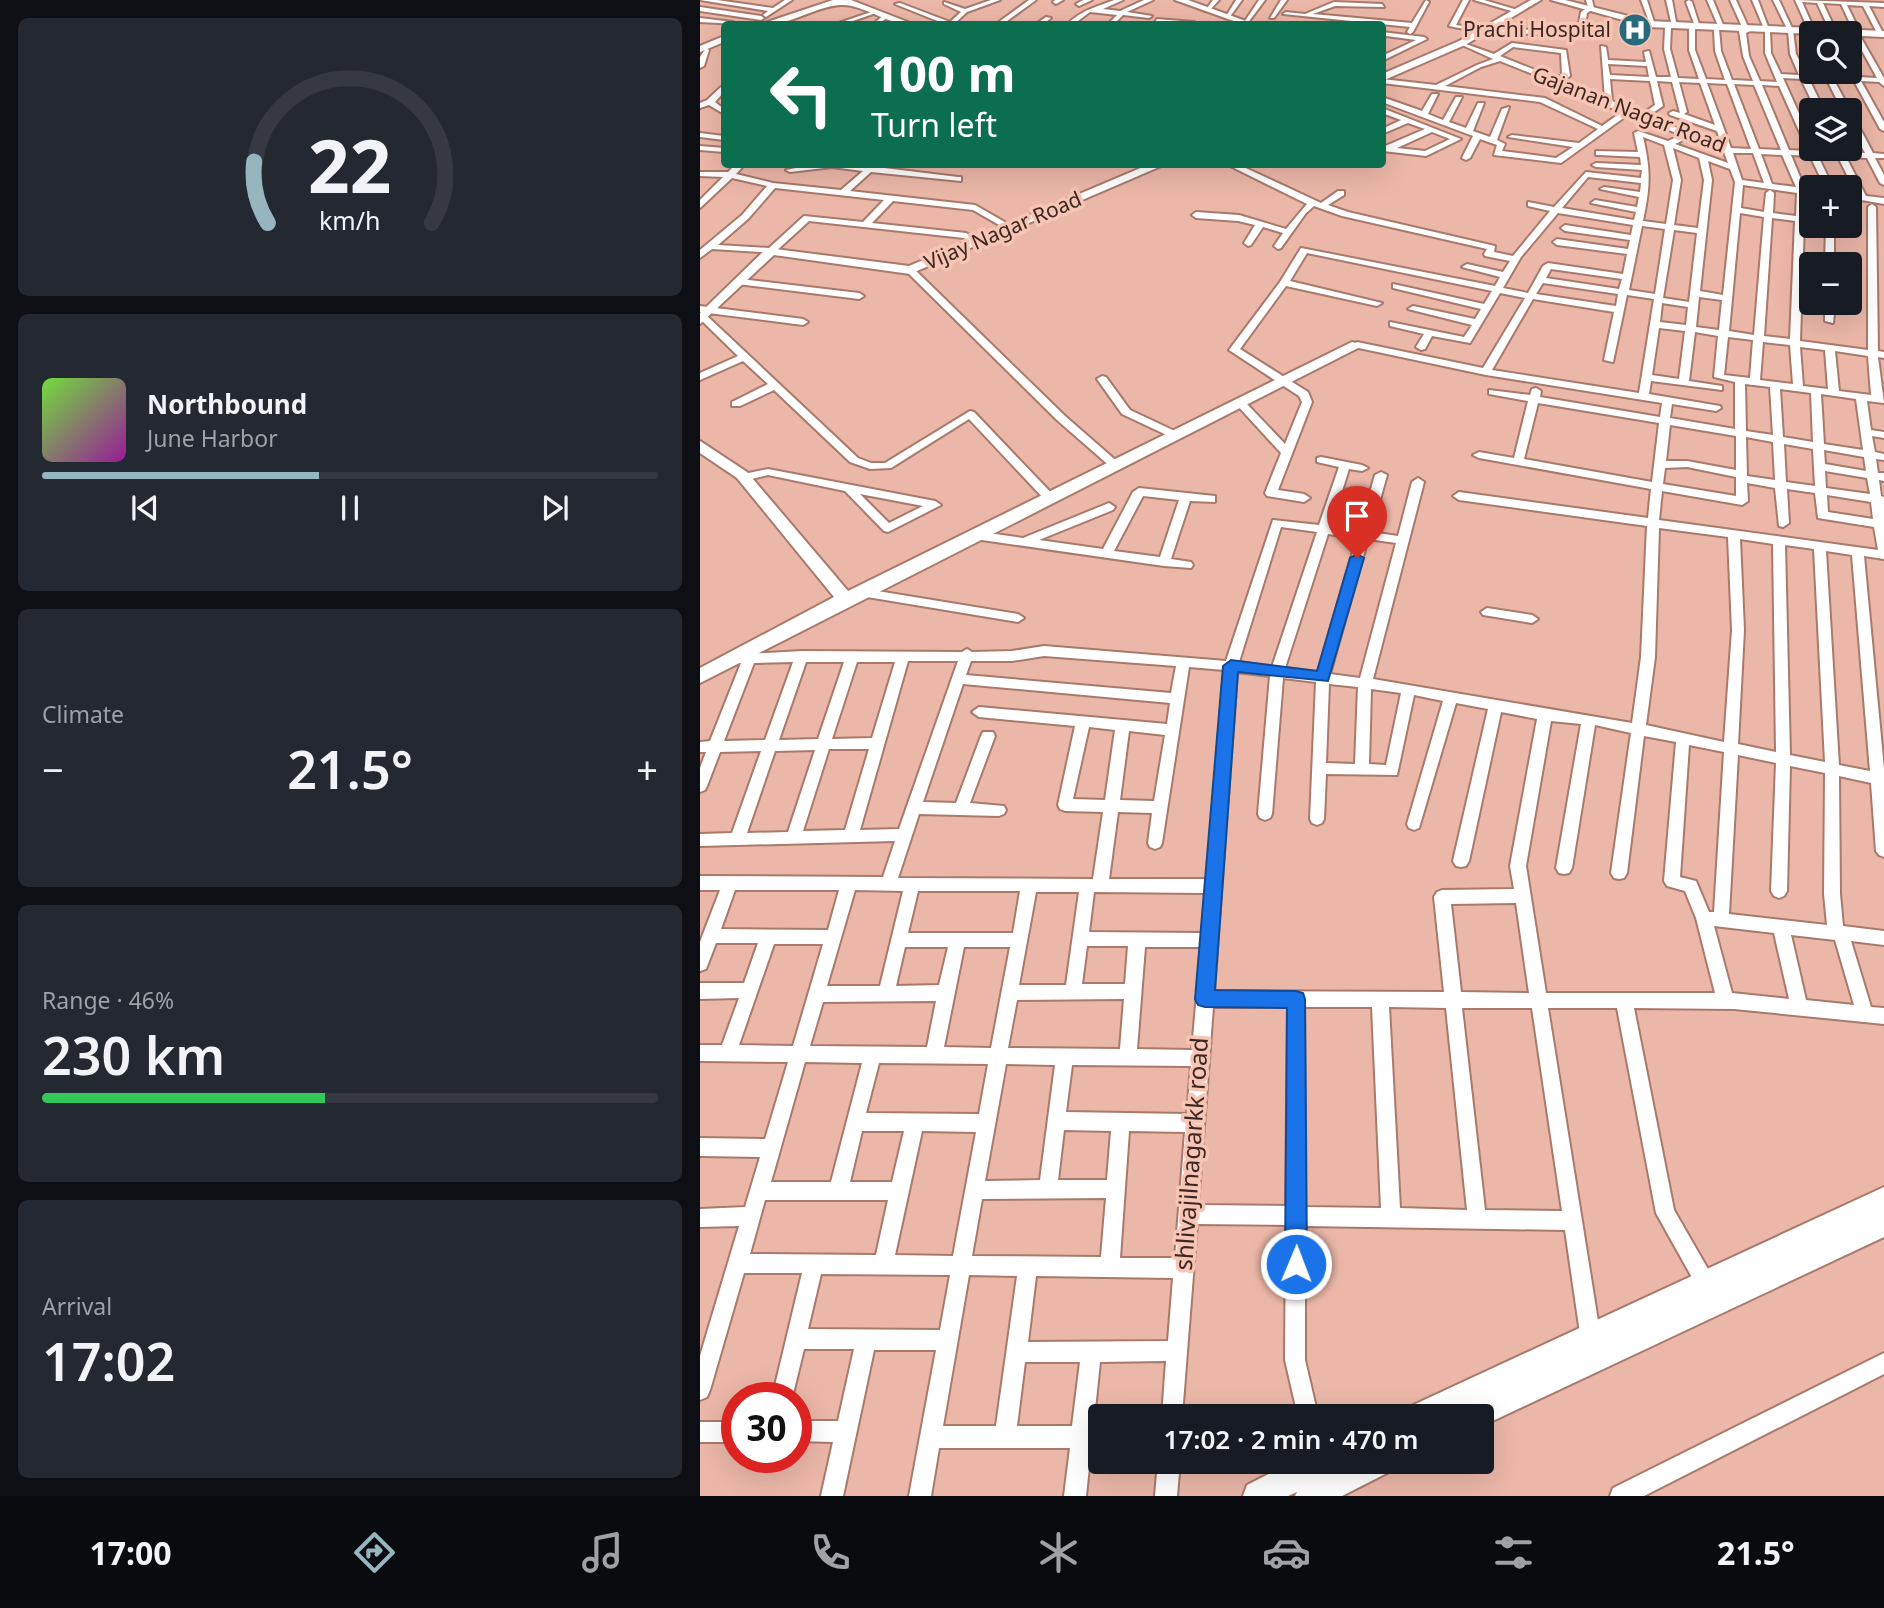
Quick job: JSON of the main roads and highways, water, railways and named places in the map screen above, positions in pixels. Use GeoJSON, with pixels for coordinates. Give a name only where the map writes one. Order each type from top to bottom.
{"type":"FeatureCollection","features":[{"type":"Feature","properties":{"kind":"place","name":"Prachi Hospital"},"geometry":{"type":"Point","coordinates":[1635,30]}}]}
